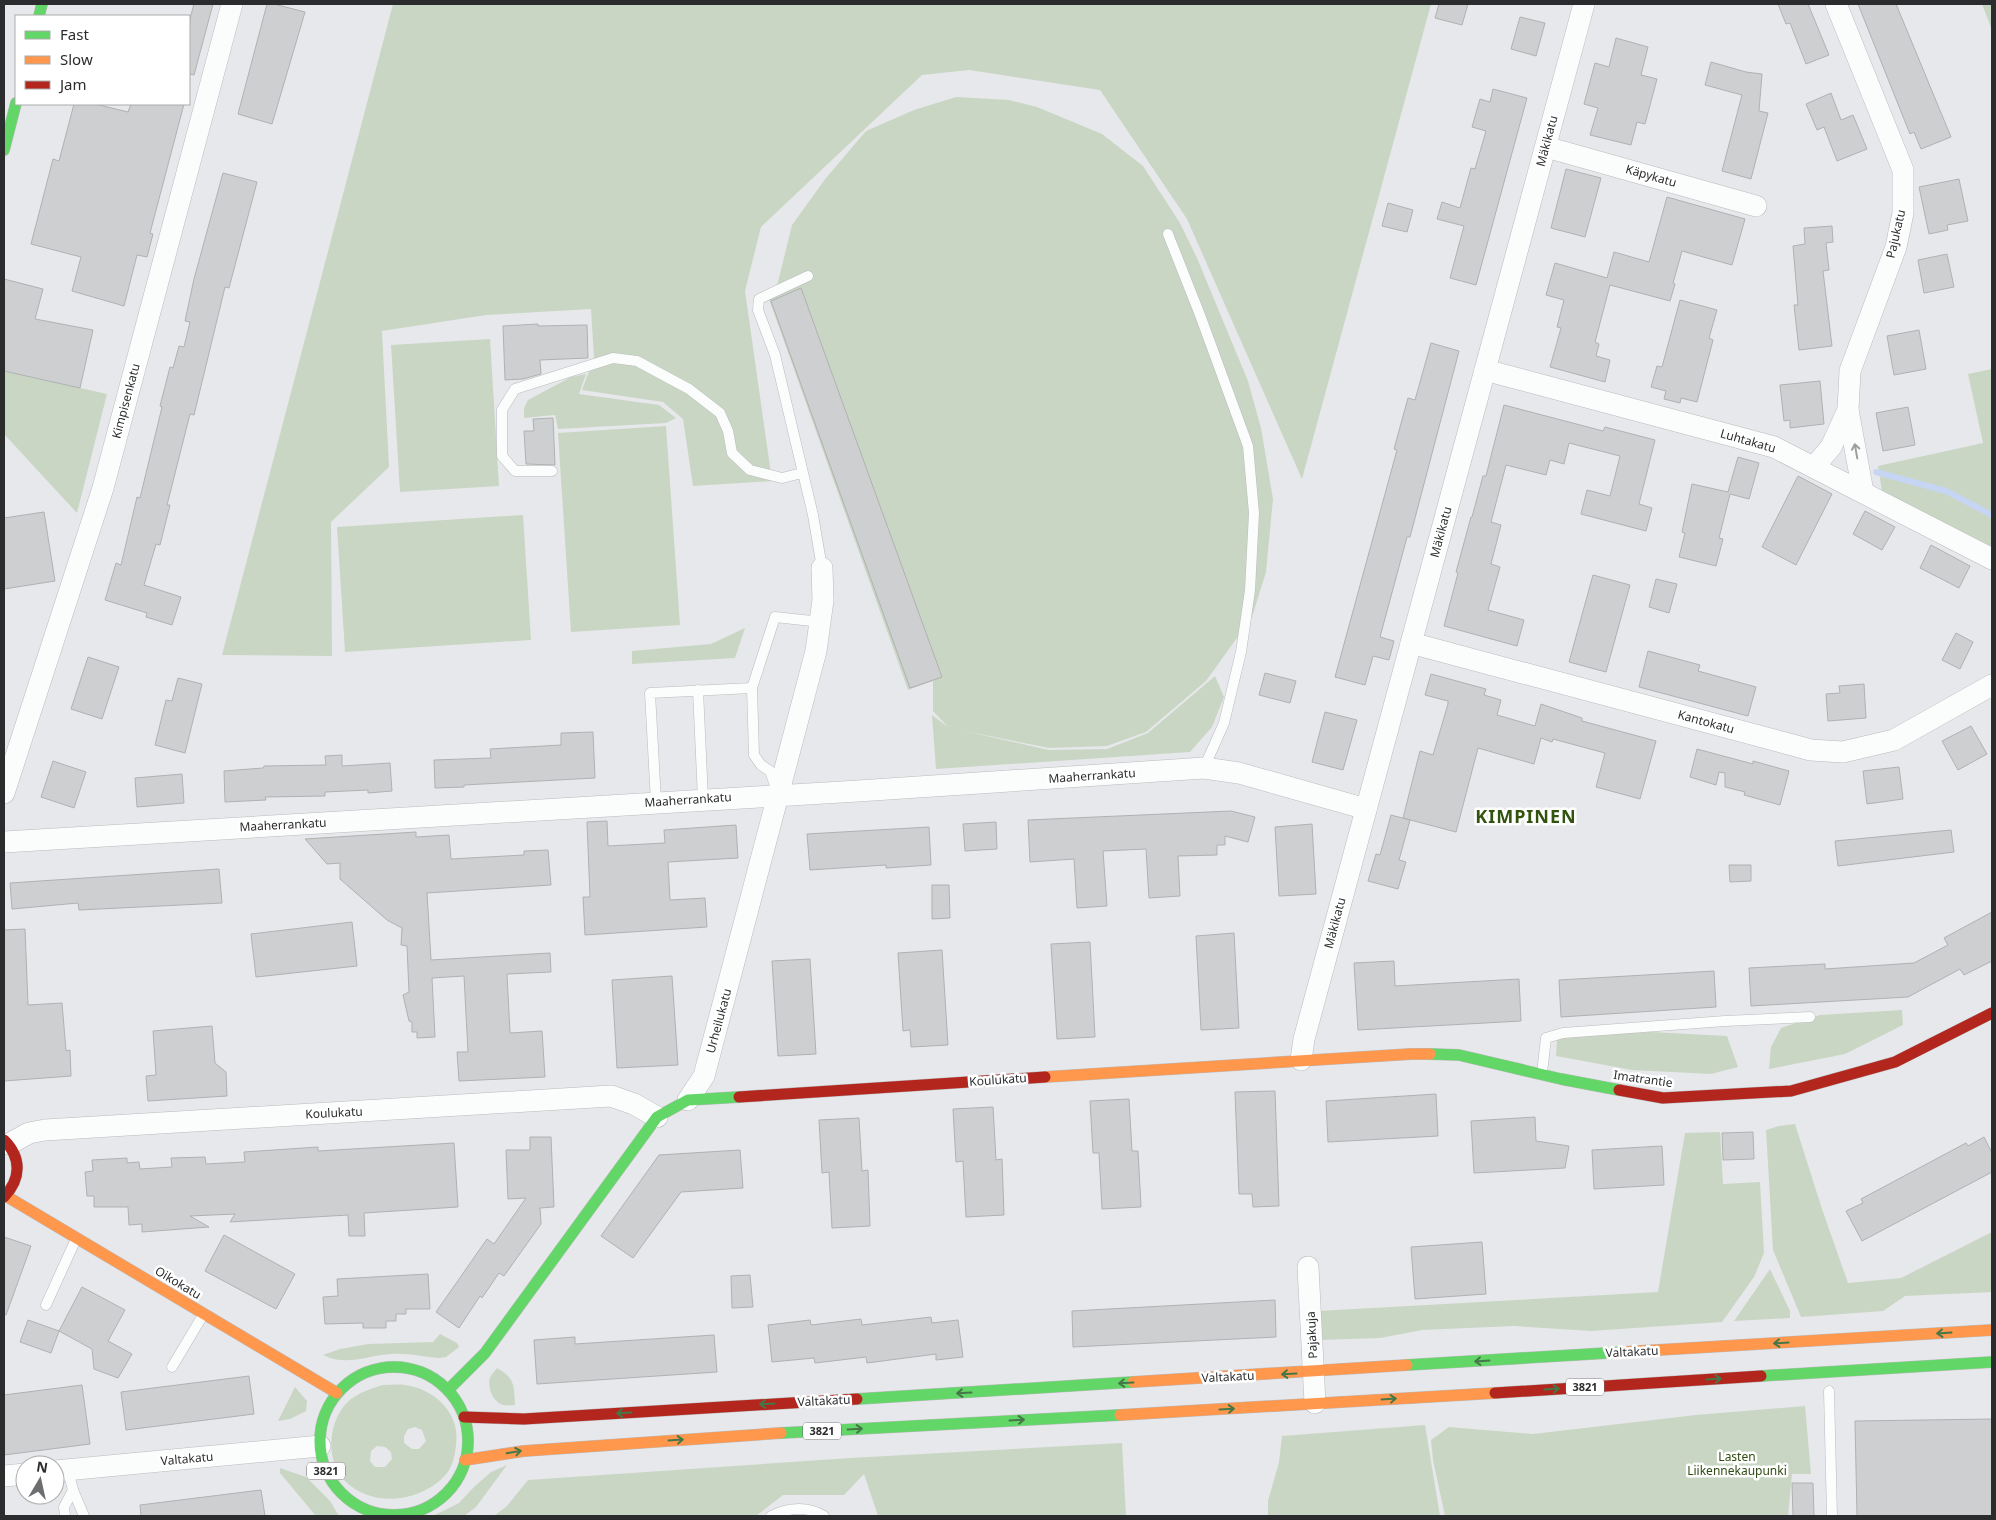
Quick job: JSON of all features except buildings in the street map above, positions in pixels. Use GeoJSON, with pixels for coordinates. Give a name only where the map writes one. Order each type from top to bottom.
{"type":"FeatureCollection","features":[{"type":"Feature","properties":{"kind":"main road"},"geometry":{"type":"LineString","coordinates":[[4,150],[15,105]]}},
{"type":"Feature","properties":{"kind":"main road","name":"Imatrantie"},"geometry":{"type":"LineString","coordinates":[[1304,1060],[1411,1054],[1459,1055],[1542,1074],[1664,1098],[1761,1094],[1791,1091],[1895,1062],[1992,1013]]}},
{"type":"Feature","properties":{"kind":"main road","name":"Koulukatu"},"geometry":{"type":"LineString","coordinates":[[688,1100],[1304,1060]]}},
{"type":"Feature","properties":{"kind":"main road","name":"Urheilukatu"},"geometry":{"type":"LineString","coordinates":[[448,1390],[485,1352],[630,1150],[657,1117],[688,1100]]}},
{"type":"Feature","properties":{"kind":"main road"},"geometry":{"type":"LineString","coordinates":[[5,1196],[15,1184],[18,1174],[18,1163],[15,1153],[6,1142]]}},
{"type":"Feature","properties":{"kind":"main road","name":"Oikokatu"},"geometry":{"type":"LineString","coordinates":[[5,1196],[337,1393]]}},
{"type":"Feature","properties":{"kind":"main road","name":"Valtakatu"},"geometry":{"type":"LineString","coordinates":[[464,1417],[524,1419],[1992,1330]]}},
{"type":"Feature","properties":{"kind":"main road","name":"3821"},"geometry":{"type":"LineString","coordinates":[[466,1460],[524,1451],[723,1437],[1992,1362]]}},
{"type":"Feature","properties":{"kind":"main road","name":"3821"},"geometry":{"type":"LineString","coordinates":[[394,1367],[423,1373],[436,1380],[448,1390],[464,1417],[468,1438],[466,1460],[453,1486],[441,1499],[426,1508],[409,1514],[391,1516],[371,1512],[353,1503],[340,1492],[330,1478],[323,1463],[320,1446],[323,1420],[337,1393],[351,1381],[364,1374],[378,1369],[394,1367]]}},
{"type":"Feature","properties":{"kind":"main road"},"geometry":{"type":"LineString","coordinates":[[352,1516],[353,1503]]}},
{"type":"Feature","properties":{"kind":"street","name":"Kimpisenkatu"},"geometry":{"type":"LineString","coordinates":[[4,793],[92,524],[232,4]]}},
{"type":"Feature","properties":{"kind":"street","name":"Mäkikatu"},"geometry":{"type":"LineString","coordinates":[[1304,1060],[1304,1039],[1584,4]]}},
{"type":"Feature","properties":{"kind":"street","name":"Pajukatu"},"geometry":{"type":"LineString","coordinates":[[1836,4],[1903,170],[1903,213],[1896,246],[1850,371],[1848,410],[1863,492]]}},
{"type":"Feature","properties":{"kind":"street","name":"Käpykatu"},"geometry":{"type":"LineString","coordinates":[[1546,147],[1756,206]]}},
{"type":"Feature","properties":{"kind":"street","name":"Luhtakatu"},"geometry":{"type":"LineString","coordinates":[[1485,370],[1774,447],[1992,559]]}},
{"type":"Feature","properties":{"kind":"street","name":"Pajukatu"},"geometry":{"type":"LineString","coordinates":[[1814,467],[1831,447],[1848,410]]}},
{"type":"Feature","properties":{"kind":"street","name":"Urheilukatu"},"geometry":{"type":"LineString","coordinates":[[688,1100],[704,1076],[816,651],[823,600],[822,568]]}},
{"type":"Feature","properties":{"kind":"street","name":"Kantokatu"},"geometry":{"type":"LineString","coordinates":[[1411,643],[1811,750],[1843,752],[1894,740],[1992,685]]}},
{"type":"Feature","properties":{"kind":"street","name":"Maaherrankatu"},"geometry":{"type":"LineString","coordinates":[[4,842],[703,799],[901,789],[1204,768],[1239,774],[1366,809]]}},
{"type":"Feature","properties":{"kind":"street","name":"Koulukatu"},"geometry":{"type":"LineString","coordinates":[[6,1142],[29,1133],[45,1130],[611,1096],[634,1104],[657,1117]]}},
{"type":"Feature","properties":{"kind":"street","name":"Pajakuja"},"geometry":{"type":"LineString","coordinates":[[1308,1267],[1316,1403]]}},
{"type":"Feature","properties":{"kind":"street","name":"Valtakatu"},"geometry":{"type":"LineString","coordinates":[[65,1477],[320,1446]]}},
{"type":"Feature","properties":{"kind":"lane"},"geometry":{"type":"LineString","coordinates":[[1168,234],[1248,446],[1254,513],[1250,590],[1241,652],[1224,723],[1204,768]]}},
{"type":"Feature","properties":{"kind":"lane"},"geometry":{"type":"LineString","coordinates":[[808,276],[759,299],[758,310],[775,355],[813,515],[822,568]]}},
{"type":"Feature","properties":{"kind":"lane"},"geometry":{"type":"LineString","coordinates":[[552,471],[515,471],[502,456],[502,410],[515,389],[613,358],[637,361],[689,389],[720,413],[728,431],[732,453],[750,470],[782,478],[802,473]]}},
{"type":"Feature","properties":{"kind":"lane"},"geometry":{"type":"LineString","coordinates":[[779,795],[770,771],[754,756],[752,688],[775,617],[821,622]]}},
{"type":"Feature","properties":{"kind":"lane"},"geometry":{"type":"LineString","coordinates":[[656,802],[650,693],[752,688]]}},
{"type":"Feature","properties":{"kind":"lane"},"geometry":{"type":"LineString","coordinates":[[698,690],[703,799]]}},
{"type":"Feature","properties":{"kind":"lane"},"geometry":{"type":"LineString","coordinates":[[1542,1074],[1546,1038],[1563,1033],[1725,1021],[1810,1018]]}},
{"type":"Feature","properties":{"kind":"lane"},"geometry":{"type":"LineString","coordinates":[[46,1305],[77,1238]]}},
{"type":"Feature","properties":{"kind":"lane"},"geometry":{"type":"LineString","coordinates":[[172,1367],[204,1314]]}},
{"type":"Feature","properties":{"kind":"lane"},"geometry":{"type":"LineString","coordinates":[[1829,1391],[1832,1516]]}},
{"type":"Feature","properties":{"kind":"lane"},"geometry":{"type":"LineString","coordinates":[[65,1477],[84,1516]]}},
{"type":"Feature","properties":{"kind":"lane"},"geometry":{"type":"LineString","coordinates":[[771,1516],[781,1511],[799,1508],[817,1512],[824,1516]]}},
{"type":"Feature","properties":{"kind":"green space"},"geometry":{"type":"Polygon","coordinates":[[[393,4],[1431,4],[1302,479],[1187,219],[1100,90],[969,70],[922,75],[761,227],[745,291],[772,481],[693,486],[683,419],[663,402],[582,390],[594,358],[591,309],[486,315],[382,331],[389,467],[331,522],[332,656],[222,655],[393,4]]]}},
{"type":"Feature","properties":{"kind":"green space"},"geometry":{"type":"Polygon","coordinates":[[[1982,4],[1992,4],[1992,30],[1982,4]]]}},
{"type":"Feature","properties":{"kind":"green space"},"geometry":{"type":"Polygon","coordinates":[[[956,97],[1009,100],[1037,107],[1102,134],[1143,166],[1180,223],[1197,258],[1248,381],[1261,428],[1273,499],[1266,572],[1252,617],[1206,681],[1146,732],[1107,746],[1049,748],[964,731],[1049,750],[1107,749],[1148,733],[1215,676],[1224,697],[1212,727],[1190,752],[936,769],[932,715],[948,727],[933,711],[933,681],[908,690],[769,299],[778,282],[792,225],[826,178],[866,131],[914,110],[956,97]]]}},
{"type":"Feature","properties":{"kind":"green space"},"geometry":{"type":"Polygon","coordinates":[[[490,339],[499,486],[400,492],[391,345],[490,339]]]}},
{"type":"Feature","properties":{"kind":"green space"},"geometry":{"type":"Polygon","coordinates":[[[1992,369],[1992,547],[1882,491],[1878,466],[1983,443],[1968,374],[1992,369]]]}},
{"type":"Feature","properties":{"kind":"green space"},"geometry":{"type":"Polygon","coordinates":[[[4,371],[107,394],[77,513],[4,434],[4,371]]]}},
{"type":"Feature","properties":{"kind":"green space"},"geometry":{"type":"Polygon","coordinates":[[[586,374],[579,394],[659,405],[676,418],[666,423],[558,429],[555,415],[524,418],[524,408],[528,400],[571,377],[586,374]]]}},
{"type":"Feature","properties":{"kind":"green space"},"geometry":{"type":"Polygon","coordinates":[[[666,426],[680,625],[571,632],[558,433],[666,426]]]}},
{"type":"Feature","properties":{"kind":"green space"},"geometry":{"type":"Polygon","coordinates":[[[523,515],[531,640],[345,652],[337,527],[523,515]]]}},
{"type":"Feature","properties":{"kind":"green space"},"geometry":{"type":"Polygon","coordinates":[[[745,628],[735,658],[632,664],[632,651],[711,644],[745,628]]]}},
{"type":"Feature","properties":{"kind":"green space"},"geometry":{"type":"Polygon","coordinates":[[[1902,1010],[1903,1025],[1845,1054],[1769,1069],[1771,1047],[1781,1028],[1820,1015],[1902,1010]]]}},
{"type":"Feature","properties":{"kind":"green space"},"geometry":{"type":"Polygon","coordinates":[[[1651,1032],[1727,1036],[1738,1067],[1711,1074],[1632,1070],[1556,1056],[1557,1040],[1573,1036],[1651,1032]]]}},
{"type":"Feature","properties":{"kind":"green space"},"geometry":{"type":"Polygon","coordinates":[[[1795,1124],[1848,1283],[1901,1278],[1992,1232],[1992,1292],[1905,1296],[1883,1311],[1801,1317],[1773,1250],[1766,1130],[1795,1124]]]}},
{"type":"Feature","properties":{"kind":"green space"},"geometry":{"type":"Polygon","coordinates":[[[1720,1132],[1723,1184],[1760,1182],[1764,1253],[1754,1277],[1722,1322],[1591,1331],[1514,1326],[1422,1330],[1380,1338],[1319,1340],[1318,1311],[1658,1292],[1685,1133],[1720,1132]]]}},
{"type":"Feature","properties":{"kind":"green space"},"geometry":{"type":"Polygon","coordinates":[[[1770,1269],[1790,1311],[1790,1318],[1734,1321],[1770,1269]]]}},
{"type":"Feature","properties":{"kind":"green space"},"geometry":{"type":"Polygon","coordinates":[[[440,1334],[457,1343],[459,1347],[446,1357],[392,1354],[340,1360],[323,1355],[340,1349],[368,1344],[433,1342],[440,1334]]]}},
{"type":"Feature","properties":{"kind":"green space"},"geometry":{"type":"Polygon","coordinates":[[[497,1368],[507,1375],[512,1383],[515,1405],[499,1403],[492,1394],[489,1382],[497,1368]]]}},
{"type":"Feature","properties":{"kind":"green space"},"geometry":{"type":"Polygon","coordinates":[[[383,1385],[405,1385],[416,1387],[426,1392],[444,1405],[454,1423],[456,1445],[449,1470],[437,1483],[412,1496],[383,1498],[369,1496],[356,1490],[345,1481],[338,1472],[334,1462],[332,1450],[333,1427],[343,1407],[351,1399],[363,1392],[383,1385]],[[415,1427],[408,1429],[404,1436],[404,1443],[412,1449],[419,1449],[426,1441],[422,1430],[415,1427]],[[377,1446],[371,1451],[370,1461],[375,1467],[385,1467],[392,1459],[391,1452],[385,1447],[377,1446]]]}},
{"type":"Feature","properties":{"kind":"green space"},"geometry":{"type":"Polygon","coordinates":[[[295,1387],[307,1401],[306,1411],[290,1419],[278,1421],[295,1387]]]}},
{"type":"Feature","properties":{"kind":"green space","name":"Lasten Liikennekaupunki"},"geometry":{"type":"Polygon","coordinates":[[[1805,1406],[1811,1474],[1792,1474],[1788,1516],[1445,1516],[1433,1460],[1431,1440],[1449,1427],[1533,1434],[1696,1415],[1805,1406]]]}},
{"type":"Feature","properties":{"kind":"green space"},"geometry":{"type":"Polygon","coordinates":[[[1425,1425],[1440,1516],[1268,1516],[1268,1501],[1279,1462],[1282,1436],[1425,1425]]]}},
{"type":"Feature","properties":{"kind":"green space"},"geometry":{"type":"Polygon","coordinates":[[[1122,1443],[1126,1516],[878,1516],[864,1474],[844,1495],[783,1495],[756,1516],[494,1516],[507,1506],[528,1480],[850,1458],[1122,1443]]]}},
{"type":"Feature","properties":{"kind":"green space"},"geometry":{"type":"Polygon","coordinates":[[[507,1465],[476,1507],[464,1516],[433,1516],[459,1503],[491,1472],[507,1465]]]}},
{"type":"Feature","properties":{"kind":"green space"},"geometry":{"type":"Polygon","coordinates":[[[280,1468],[306,1477],[330,1501],[339,1516],[316,1516],[280,1473],[280,1468]]]}},
{"type":"Feature","properties":{"kind":"waterway"},"geometry":{"type":"LineString","coordinates":[[1876,472],[1946,491],[1992,515]]}},
{"type":"Feature","properties":{"kind":"traffic: fast"},"geometry":{"type":"LineString","coordinates":[[39,15],[42,4]]}},
{"type":"Feature","properties":{"kind":"traffic: fast"},"geometry":{"type":"LineString","coordinates":[[4,150],[15,105]]}},
{"type":"Feature","properties":{"kind":"traffic: fast"},"geometry":{"type":"LineString","coordinates":[[1430,1054],[1459,1055],[1561,1079],[1619,1090]]}},
{"type":"Feature","properties":{"kind":"traffic: fast"},"geometry":{"type":"LineString","coordinates":[[448,1390],[485,1353],[657,1117],[688,1100],[739,1097]]}},
{"type":"Feature","properties":{"kind":"traffic: fast"},"geometry":{"type":"LineString","coordinates":[[1407,1365],[1624,1352]]}},
{"type":"Feature","properties":{"kind":"traffic: fast"},"geometry":{"type":"LineString","coordinates":[[1761,1376],[1992,1362]]}},
{"type":"Feature","properties":{"kind":"traffic: fast"},"geometry":{"type":"LineString","coordinates":[[394,1367],[422,1373],[446,1389],[462,1413],[468,1441],[462,1469],[446,1493],[422,1509],[394,1515],[366,1509],[342,1493],[326,1469],[320,1441],[326,1413],[342,1389],[366,1373],[394,1367]]}},
{"type":"Feature","properties":{"kind":"traffic: fast"},"geometry":{"type":"LineString","coordinates":[[857,1399],[1133,1382]]}},
{"type":"Feature","properties":{"kind":"traffic: fast"},"geometry":{"type":"LineString","coordinates":[[781,1433],[1120,1415]]}},
{"type":"Feature","properties":{"kind":"traffic: slow"},"geometry":{"type":"LineString","coordinates":[[1045,1077],[1430,1054]]}},
{"type":"Feature","properties":{"kind":"traffic: slow"},"geometry":{"type":"LineString","coordinates":[[6,1196],[337,1393]]}},
{"type":"Feature","properties":{"kind":"traffic: slow"},"geometry":{"type":"LineString","coordinates":[[1624,1352],[1992,1330]]}},
{"type":"Feature","properties":{"kind":"traffic: slow"},"geometry":{"type":"LineString","coordinates":[[1133,1382],[1407,1365]]}},
{"type":"Feature","properties":{"kind":"traffic: slow"},"geometry":{"type":"LineString","coordinates":[[1120,1415],[1495,1393]]}},
{"type":"Feature","properties":{"kind":"traffic: slow"},"geometry":{"type":"LineString","coordinates":[[465,1460],[524,1451],[781,1433]]}},
{"type":"Feature","properties":{"kind":"traffic: jam"},"geometry":{"type":"LineString","coordinates":[[1619,1090],[1663,1098],[1791,1091],[1895,1062],[1992,1013]]}},
{"type":"Feature","properties":{"kind":"traffic: jam"},"geometry":{"type":"LineString","coordinates":[[739,1097],[1045,1077]]}},
{"type":"Feature","properties":{"kind":"traffic: jam"},"geometry":{"type":"LineString","coordinates":[[4,1140],[14,1154],[17,1168],[14,1183],[4,1197]]}},
{"type":"Feature","properties":{"kind":"traffic: jam"},"geometry":{"type":"LineString","coordinates":[[1495,1393],[1761,1376]]}},
{"type":"Feature","properties":{"kind":"traffic: jam"},"geometry":{"type":"LineString","coordinates":[[464,1417],[524,1419],[857,1399]]}},
{"type":"Feature","properties":{"kind":"district","name":"KIMPINEN"},"geometry":{"type":"Point","coordinates":[1526,817]}}]}
